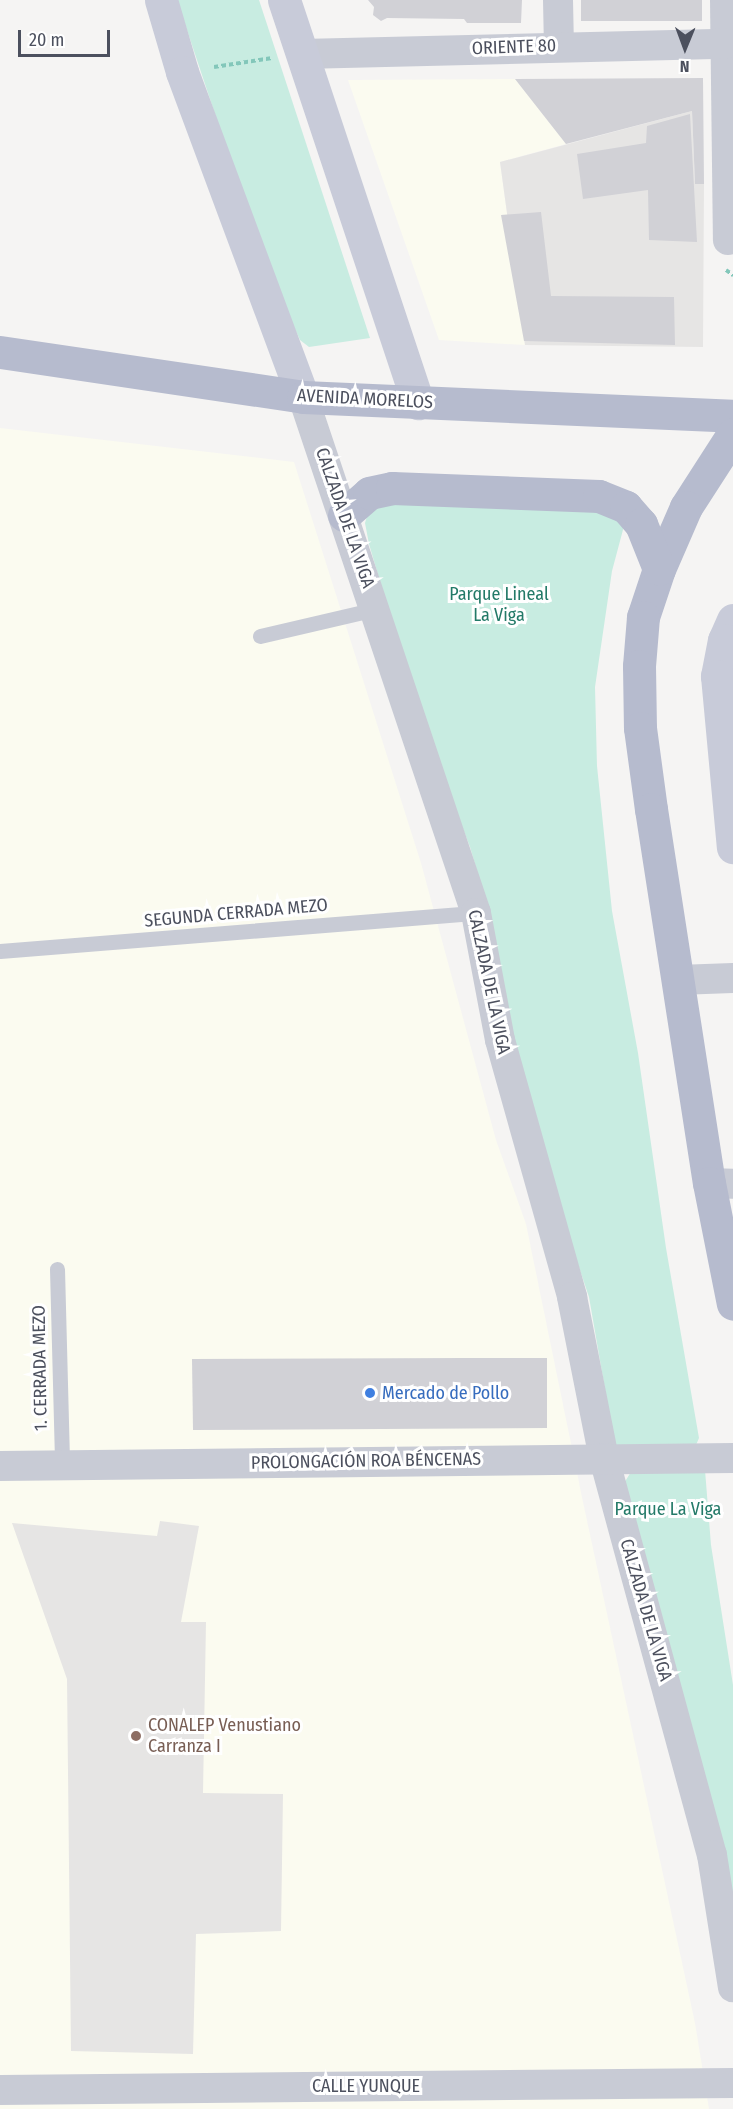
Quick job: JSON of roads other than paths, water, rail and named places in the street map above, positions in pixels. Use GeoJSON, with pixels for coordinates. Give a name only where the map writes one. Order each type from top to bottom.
{"type":"FeatureCollection","features":[{"type":"Feature","properties":{"kind":"main road","name":"CALZADA DE LA VIGA"},"geometry":{"type":"LineString","coordinates":[[161,0],[182,72],[303,397]]}},
{"type":"Feature","properties":{"kind":"main road"},"geometry":{"type":"LineString","coordinates":[[284,0],[418,403]]}},
{"type":"Feature","properties":{"kind":"main road","name":"AVENIDA MORELOS"},"geometry":{"type":"LineString","coordinates":[[0,352],[303,397],[733,416]]}},
{"type":"Feature","properties":{"kind":"main road"},"geometry":{"type":"LineString","coordinates":[[733,434],[686,507],[659,569],[644,617],[639,666],[640,728],[678,980],[721,1183],[733,1304]]}},
{"type":"Feature","properties":{"kind":"main road"},"geometry":{"type":"LineString","coordinates":[[344,515],[369,493],[392,488],[599,496],[626,507],[641,524],[659,569]]}},
{"type":"Feature","properties":{"kind":"main road"},"geometry":{"type":"LineString","coordinates":[[733,620],[724,640],[717,676],[727,732],[733,847]]}},
{"type":"Feature","properties":{"kind":"main road"},"geometry":{"type":"LineString","coordinates":[[721,1183],[733,1211]]}},
{"type":"Feature","properties":{"kind":"street"},"geometry":{"type":"LineString","coordinates":[[558,0],[559,46]]}},
{"type":"Feature","properties":{"kind":"street"},"geometry":{"type":"LineString","coordinates":[[725,0],[728,240]]}},
{"type":"Feature","properties":{"kind":"street","name":"ORIENTE 80"},"geometry":{"type":"LineString","coordinates":[[302,54],[559,46],[725,44]]}},
{"type":"Feature","properties":{"kind":"street","name":"CALZADA DE LA VIGA"},"geometry":{"type":"LineString","coordinates":[[303,397],[376,609],[476,913],[500,1040],[572,1297],[604,1458],[712,1855],[733,1987]]}},
{"type":"Feature","properties":{"kind":"street"},"geometry":{"type":"LineString","coordinates":[[678,980],[733,978]]}},
{"type":"Feature","properties":{"kind":"street","name":"PROLONGACIÓN ROA BÉNCENAS"},"geometry":{"type":"LineString","coordinates":[[0,1466],[733,1458]]}},
{"type":"Feature","properties":{"kind":"street","name":"CALLE YUNQUE"},"geometry":{"type":"LineString","coordinates":[[0,2090],[56,2099],[733,2083]]}},
{"type":"Feature","properties":{"kind":"lane"},"geometry":{"type":"LineString","coordinates":[[260,636],[376,609]]}},
{"type":"Feature","properties":{"kind":"lane","name":"SEGUNDA CERRADA MEZO"},"geometry":{"type":"LineString","coordinates":[[0,951],[476,913]]}},
{"type":"Feature","properties":{"kind":"lane","name":"1. CERRADA MEZO"},"geometry":{"type":"LineString","coordinates":[[57,1269],[62,1465]]}},
{"type":"Feature","properties":{"kind":"place","name":"Mercado de Pollo"},"geometry":{"type":"Point","coordinates":[370,1393]}},
{"type":"Feature","properties":{"kind":"place","name":"CONALEP Venustiano Carranza I"},"geometry":{"type":"Point","coordinates":[136,1736]}},
{"type":"Feature","properties":{"kind":"park label","name":"Parque Lineal La Viga"},"geometry":{"type":"Point","coordinates":[499,605]}},
{"type":"Feature","properties":{"kind":"park label","name":"Parque La Viga"},"geometry":{"type":"Point","coordinates":[668,1509]}}]}
